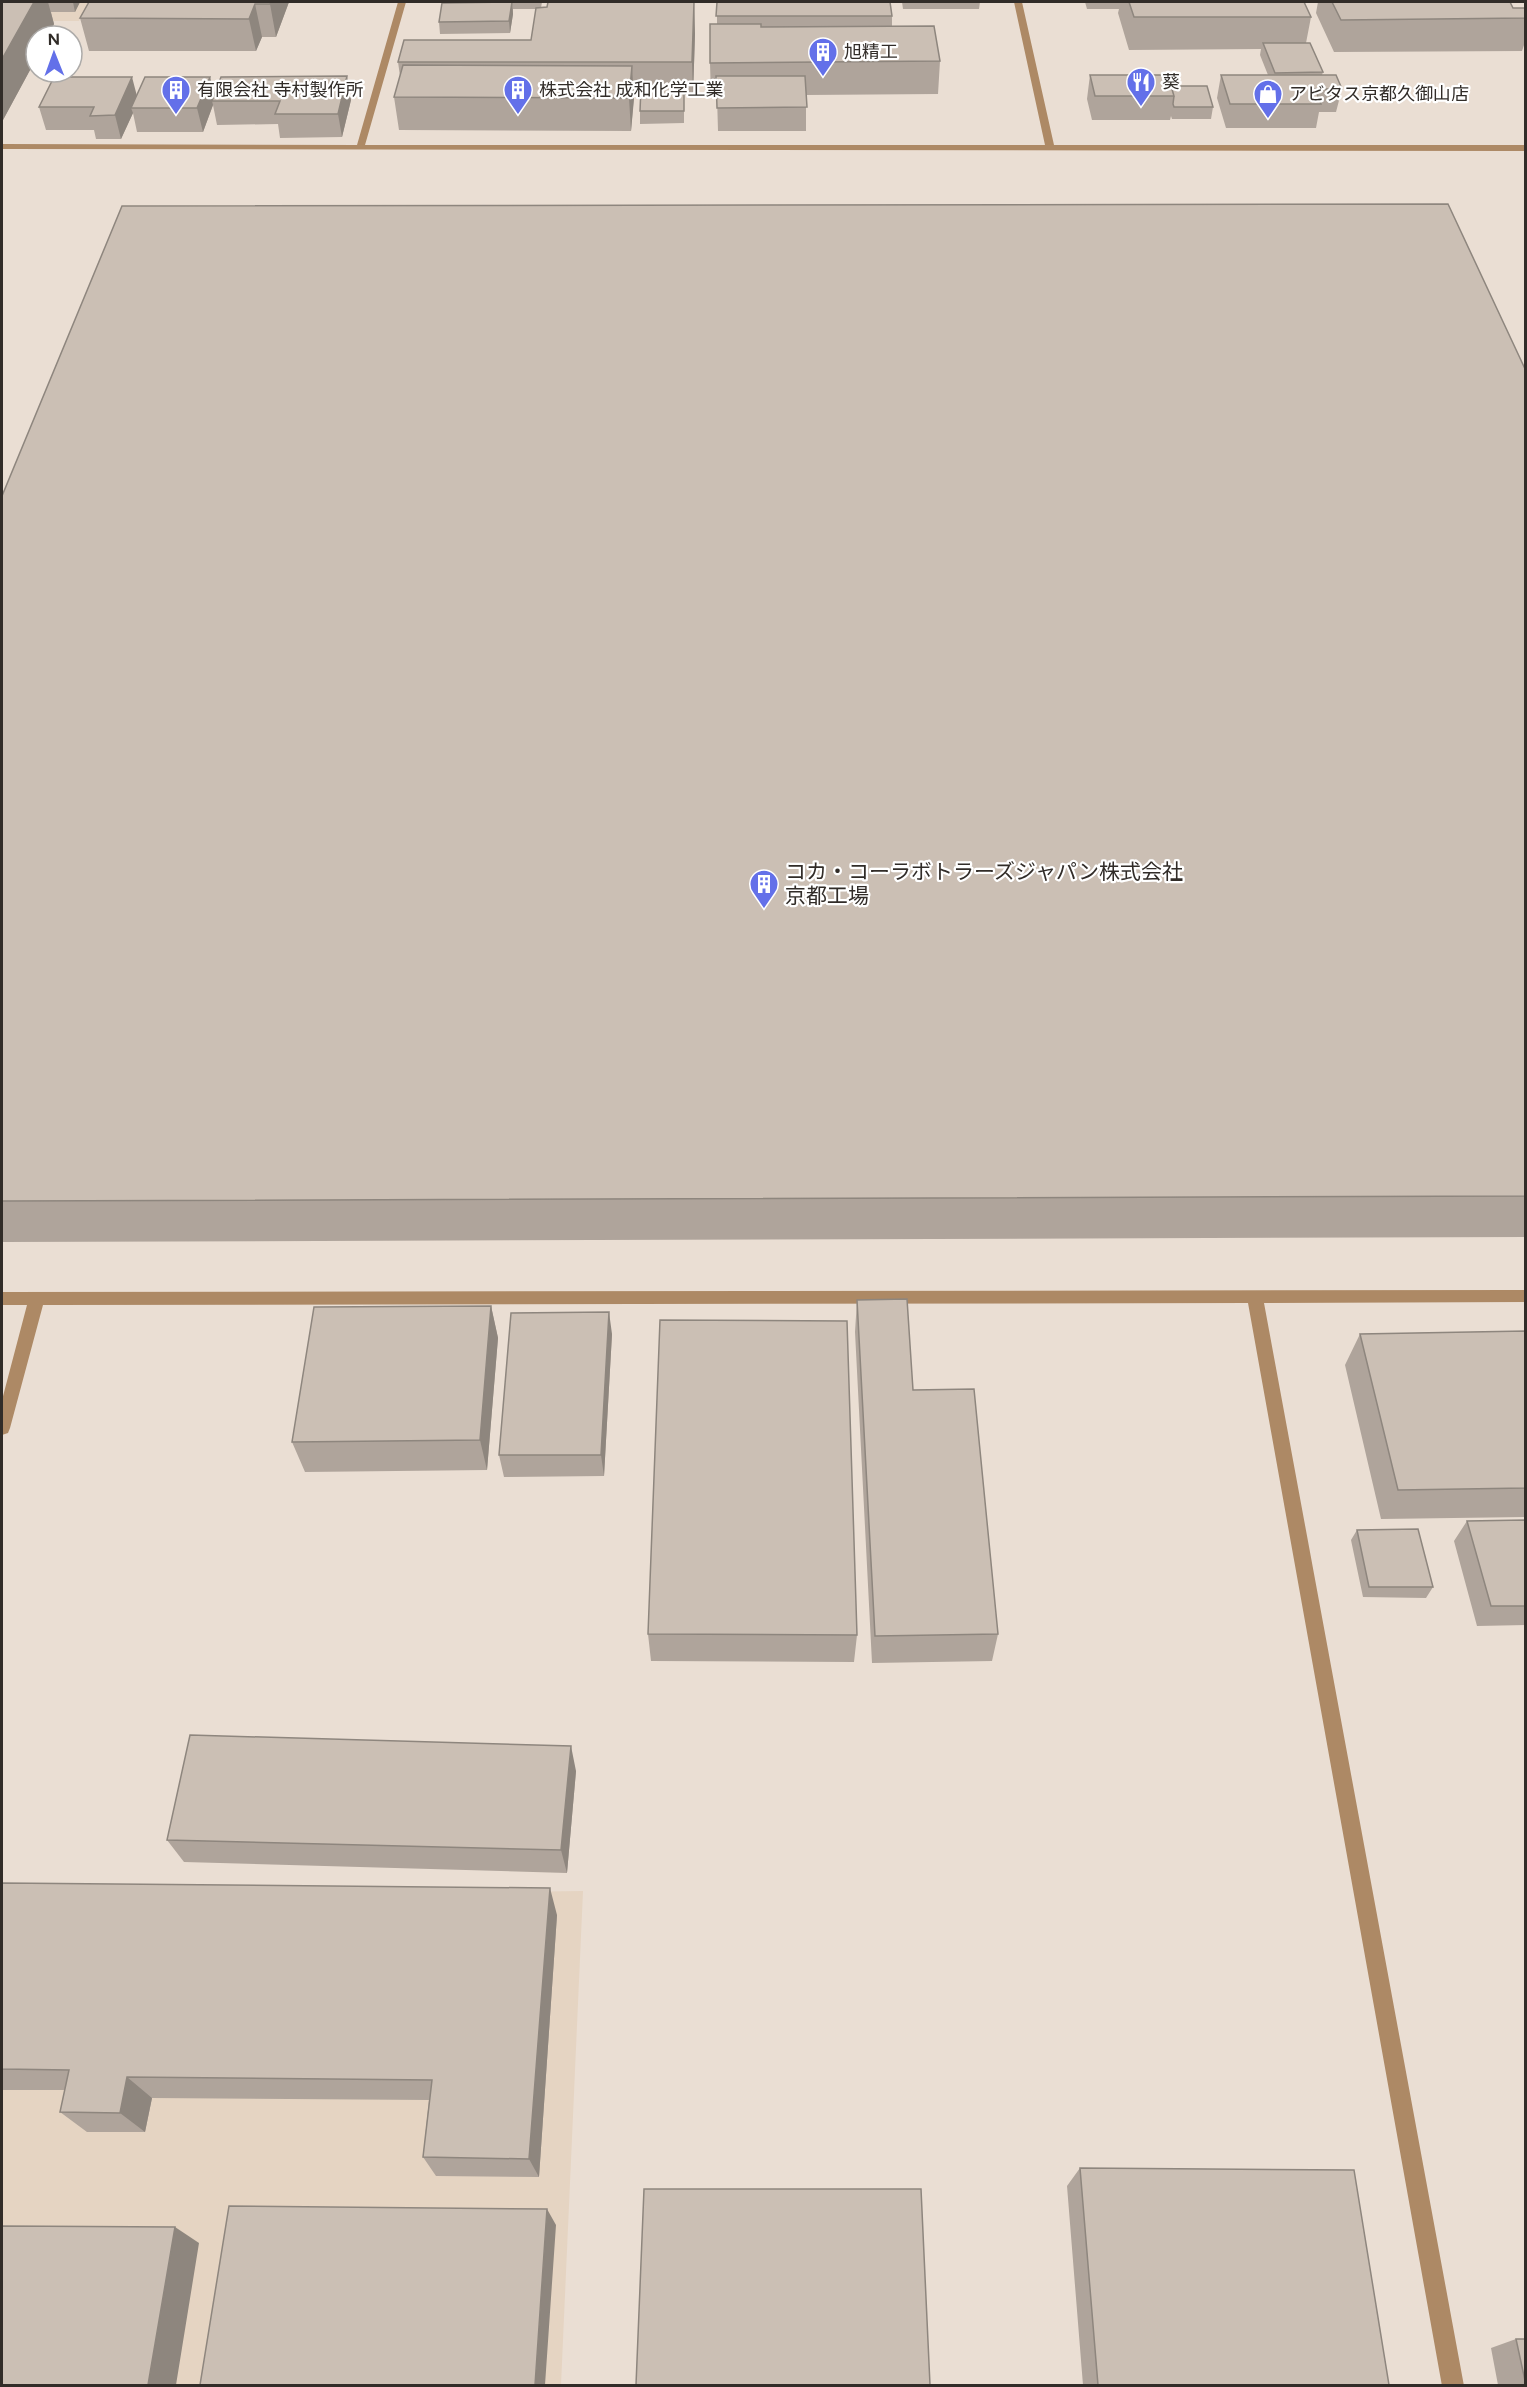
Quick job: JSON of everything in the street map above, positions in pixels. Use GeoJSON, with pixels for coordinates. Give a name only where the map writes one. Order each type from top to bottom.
{"type":"FeatureCollection","features":[{"type":"Feature","properties":{"kind":"street"},"geometry":{"type":"LineString","coordinates":[[360,148],[402,2]]}},
{"type":"Feature","properties":{"kind":"street"},"geometry":{"type":"LineString","coordinates":[[1018,2],[1050,148]]}},
{"type":"Feature","properties":{"kind":"street"},"geometry":{"type":"LineString","coordinates":[[2,147],[1526,148]]}},
{"type":"Feature","properties":{"kind":"street"},"geometry":{"type":"LineString","coordinates":[[2,1299],[1526,1296]]}},
{"type":"Feature","properties":{"kind":"street"},"geometry":{"type":"LineString","coordinates":[[1255,1297],[1453,2385]]}},
{"type":"Feature","properties":{"kind":"street"},"geometry":{"type":"LineString","coordinates":[[2,1428],[37,1299]]}},
{"type":"Feature","properties":{"kind":"shaded area"},"geometry":{"type":"Polygon","coordinates":[[[2,2],[89,2],[79,21],[2,21],[2,2]]]}},
{"type":"Feature","properties":{"kind":"shaded area"},"geometry":{"type":"Polygon","coordinates":[[[583,1891],[561,2385],[2,2385],[2,1899],[583,1891]]]}},
{"type":"Feature","properties":{"kind":"building"},"geometry":{"type":"Polygon","coordinates":[[[2,2],[34,2],[2,59],[2,2]]]}},
{"type":"Feature","properties":{"kind":"building"},"geometry":{"type":"Polygon","coordinates":[[[89,2],[271,2],[270,4],[255,4],[249,19],[80,18],[89,2]]]}},
{"type":"Feature","properties":{"kind":"building"},"geometry":{"type":"Polygon","coordinates":[[[512,2],[509,21],[439,22],[442,3],[512,2]]]}},
{"type":"Feature","properties":{"kind":"building"},"geometry":{"type":"Polygon","coordinates":[[[548,2],[694,2],[692,62],[398,62],[404,40],[531,40],[536,8],[547,7],[548,2]]]}},
{"type":"Feature","properties":{"kind":"building"},"geometry":{"type":"Polygon","coordinates":[[[717,2],[890,2],[892,16],[716,16],[717,2]]]}},
{"type":"Feature","properties":{"kind":"building"},"geometry":{"type":"Polygon","coordinates":[[[1129,2],[1304,2],[1311,17],[1134,17],[1129,2]]]}},
{"type":"Feature","properties":{"kind":"building"},"geometry":{"type":"Polygon","coordinates":[[[1332,2],[1510,2],[1513,8],[1525,8],[1526,18],[1341,20],[1332,2]]]}},
{"type":"Feature","properties":{"kind":"building"},"geometry":{"type":"Polygon","coordinates":[[[710,24],[761,24],[761,27],[934,26],[940,61],[710,63],[710,24]]]}},
{"type":"Feature","properties":{"kind":"building"},"geometry":{"type":"Polygon","coordinates":[[[1263,43],[1310,43],[1323,72],[1275,73],[1263,43]]]}},
{"type":"Feature","properties":{"kind":"building"},"geometry":{"type":"Polygon","coordinates":[[[403,65],[632,66],[629,98],[394,97],[403,65]]]}},
{"type":"Feature","properties":{"kind":"building"},"geometry":{"type":"Polygon","coordinates":[[[1090,75],[1168,75],[1174,96],[1095,96],[1090,75]]]}},
{"type":"Feature","properties":{"kind":"building"},"geometry":{"type":"Polygon","coordinates":[[[1221,75],[1336,75],[1342,89],[1315,89],[1321,104],[1230,104],[1221,75]]]}},
{"type":"Feature","properties":{"kind":"building"},"geometry":{"type":"Polygon","coordinates":[[[347,76],[338,114],[275,114],[280,101],[212,101],[221,77],[347,76]]]}},
{"type":"Feature","properties":{"kind":"building"},"geometry":{"type":"Polygon","coordinates":[[[716,76],[805,76],[807,107],[717,108],[716,76]]]}},
{"type":"Feature","properties":{"kind":"building"},"geometry":{"type":"Polygon","coordinates":[[[84,77],[132,77],[115,115],[90,116],[94,107],[39,107],[50,84],[84,84],[84,77]]]}},
{"type":"Feature","properties":{"kind":"building"},"geometry":{"type":"Polygon","coordinates":[[[145,77],[210,77],[197,108],[131,108],[145,77]]]}},
{"type":"Feature","properties":{"kind":"building"},"geometry":{"type":"Polygon","coordinates":[[[684,86],[684,111],[640,111],[641,87],[684,86]]]}},
{"type":"Feature","properties":{"kind":"building"},"geometry":{"type":"Polygon","coordinates":[[[1171,86],[1207,86],[1213,107],[1174,107],[1171,86]]]}},
{"type":"Feature","properties":{"kind":"building","name":"コカ・コーラボトラーズジャパン株式会社 京都工場"},"geometry":{"type":"Polygon","coordinates":[[[1448,204],[1526,371],[1526,1196],[2,1201],[2,496],[122,206],[1448,204]]]}},
{"type":"Feature","properties":{"kind":"building"},"geometry":{"type":"Polygon","coordinates":[[[907,1299],[913,1390],[974,1389],[998,1634],[875,1636],[857,1300],[907,1299]]]}},
{"type":"Feature","properties":{"kind":"building"},"geometry":{"type":"Polygon","coordinates":[[[491,1306],[480,1440],[292,1442],[314,1307],[491,1306]]]}},
{"type":"Feature","properties":{"kind":"building"},"geometry":{"type":"Polygon","coordinates":[[[609,1312],[601,1455],[499,1455],[511,1313],[609,1312]]]}},
{"type":"Feature","properties":{"kind":"building"},"geometry":{"type":"Polygon","coordinates":[[[660,1320],[847,1321],[857,1635],[648,1634],[660,1320]]]}},
{"type":"Feature","properties":{"kind":"building"},"geometry":{"type":"Polygon","coordinates":[[[1526,1331],[1526,1488],[1398,1490],[1360,1334],[1526,1331]]]}},
{"type":"Feature","properties":{"kind":"building"},"geometry":{"type":"Polygon","coordinates":[[[1526,1520],[1526,1606],[1491,1606],[1467,1521],[1526,1520]]]}},
{"type":"Feature","properties":{"kind":"building"},"geometry":{"type":"Polygon","coordinates":[[[1418,1529],[1433,1587],[1369,1587],[1357,1530],[1418,1529]]]}},
{"type":"Feature","properties":{"kind":"building"},"geometry":{"type":"Polygon","coordinates":[[[190,1735],[571,1746],[561,1850],[167,1840],[190,1735]]]}},
{"type":"Feature","properties":{"kind":"building"},"geometry":{"type":"Polygon","coordinates":[[[2,1883],[550,1888],[529,2159],[423,2157],[432,2080],[127,2077],[120,2113],[60,2112],[69,2070],[2,2069],[2,1883]]]}},
{"type":"Feature","properties":{"kind":"building"},"geometry":{"type":"Polygon","coordinates":[[[1080,2168],[1354,2170],[1389,2385],[1098,2385],[1080,2168]]]}},
{"type":"Feature","properties":{"kind":"building"},"geometry":{"type":"Polygon","coordinates":[[[644,2189],[921,2189],[930,2385],[636,2385],[644,2189]]]}},
{"type":"Feature","properties":{"kind":"building"},"geometry":{"type":"Polygon","coordinates":[[[229,2206],[547,2209],[535,2385],[200,2385],[229,2206]]]}},
{"type":"Feature","properties":{"kind":"building"},"geometry":{"type":"Polygon","coordinates":[[[2,2226],[175,2227],[148,2385],[2,2385],[2,2226]]]}},
{"type":"Feature","properties":{"kind":"building"},"geometry":{"type":"Polygon","coordinates":[[[1516,2339],[1526,2339],[1526,2385],[1516,2339]]]}},
{"type":"Feature","properties":{"kind":"place","name":"旭精工"},"geometry":{"type":"Point","coordinates":[823,78]}},
{"type":"Feature","properties":{"kind":"place","name":"葵"},"geometry":{"type":"Point","coordinates":[1141,108]}},
{"type":"Feature","properties":{"kind":"place","name":"有限会社 寺村製作所"},"geometry":{"type":"Point","coordinates":[176,116]}},
{"type":"Feature","properties":{"kind":"place","name":"株式会社 成和化学工業"},"geometry":{"type":"Point","coordinates":[518,116]}},
{"type":"Feature","properties":{"kind":"place","name":"アビタス京都久御山店"},"geometry":{"type":"Point","coordinates":[1268,120]}},
{"type":"Feature","properties":{"kind":"place","name":"コカ・コーラボトラーズジャパン株式会社 京都工場"},"geometry":{"type":"Point","coordinates":[764,910]}}]}
